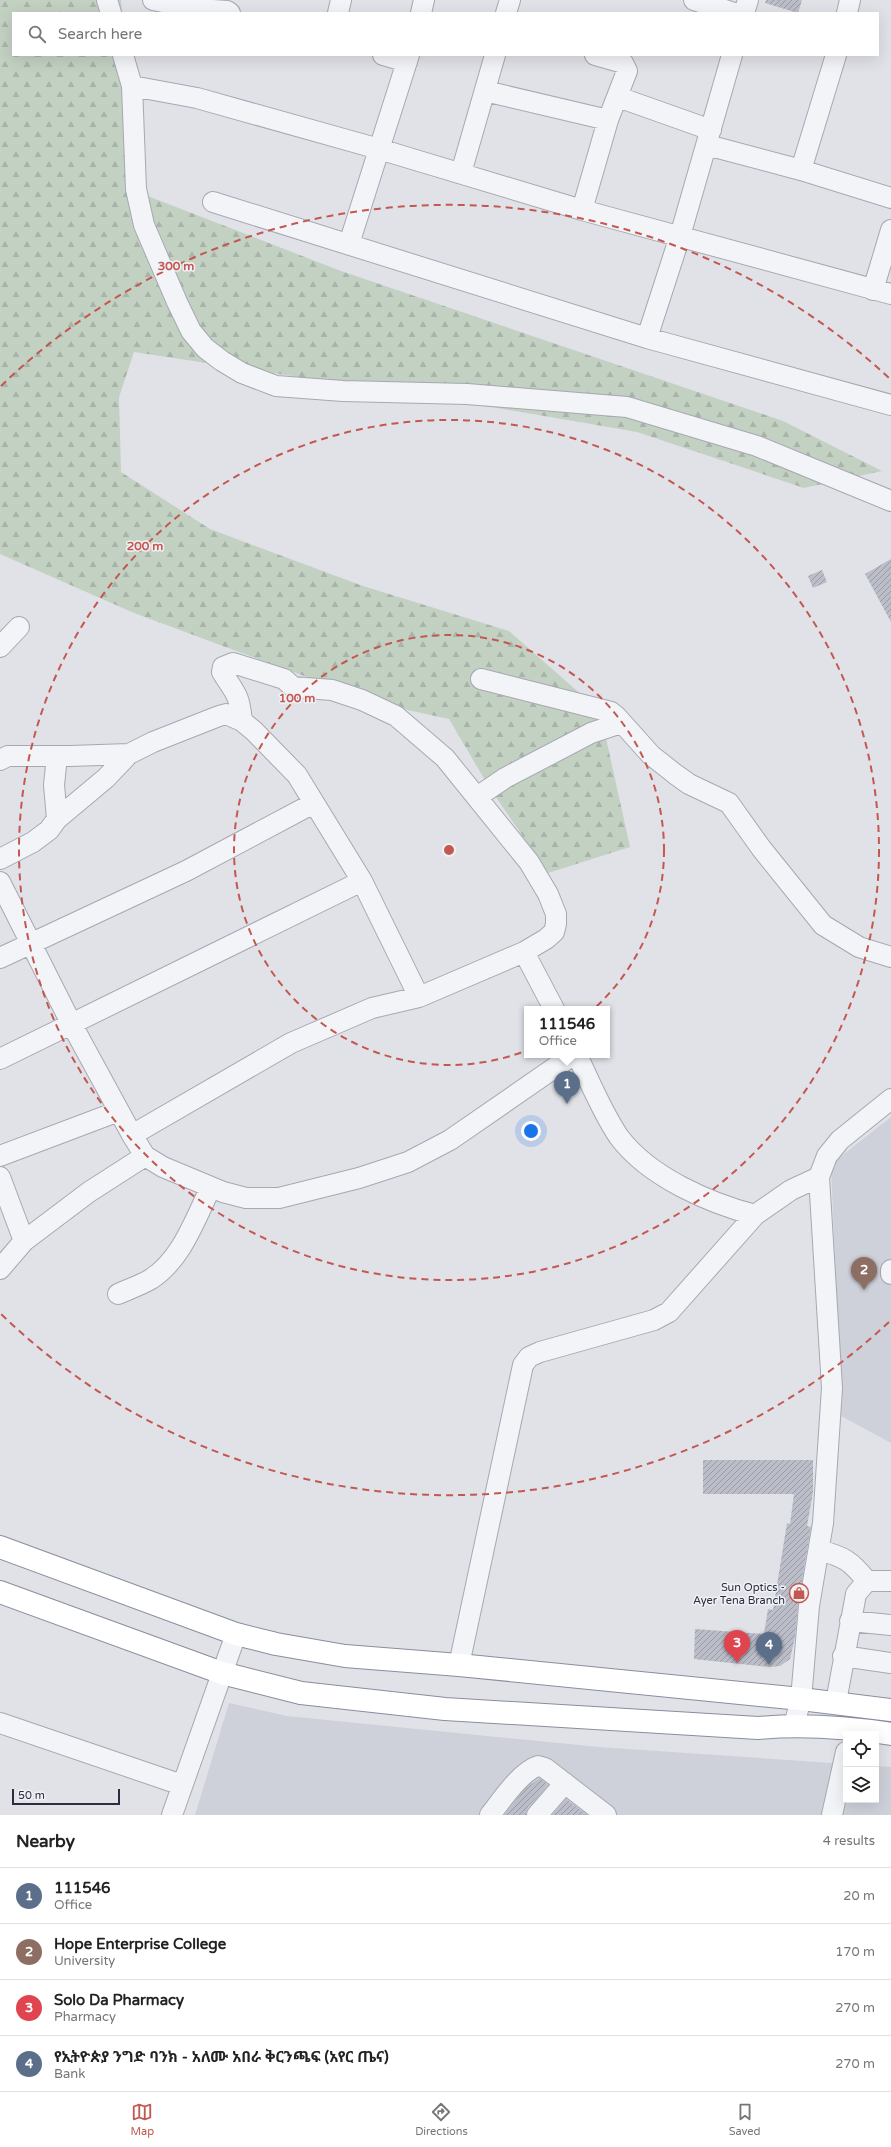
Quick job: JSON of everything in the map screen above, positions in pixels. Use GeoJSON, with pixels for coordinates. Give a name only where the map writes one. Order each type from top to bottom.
{"type":"FeatureCollection","features":[{"type":"Feature","properties":{"kind":"highway"},"geometry":{"type":"LineString","coordinates":[[0,1547],[236,1634],[276,1644],[345,1656],[459,1664],[836,1702],[891,1710]]}},
{"type":"Feature","properties":{"kind":"highway"},"geometry":{"type":"LineString","coordinates":[[0,1592],[222,1674],[301,1693],[445,1709],[758,1728],[794,1725],[851,1731]]}},
{"type":"Feature","properties":{"kind":"highway"},"geometry":{"type":"LineString","coordinates":[[879,1733],[891,1734]]}},
{"type":"Feature","properties":{"kind":"street"},"geometry":{"type":"LineString","coordinates":[[107,0],[111,12]]}},
{"type":"Feature","properties":{"kind":"street"},"geometry":{"type":"LineString","coordinates":[[153,0],[198,9],[227,8]]}},
{"type":"Feature","properties":{"kind":"street"},"geometry":{"type":"LineString","coordinates":[[338,12],[341,0]]}},
{"type":"Feature","properties":{"kind":"street"},"geometry":{"type":"LineString","coordinates":[[421,12],[424,0]]}},
{"type":"Feature","properties":{"kind":"street"},"geometry":{"type":"LineString","coordinates":[[506,12],[510,0]]}},
{"type":"Feature","properties":{"kind":"street"},"geometry":{"type":"LineString","coordinates":[[694,0],[731,12]]}},
{"type":"Feature","properties":{"kind":"street"},"geometry":{"type":"LineString","coordinates":[[744,12],[748,0]]}},
{"type":"Feature","properties":{"kind":"street"},"geometry":{"type":"LineString","coordinates":[[847,12],[850,0]]}},
{"type":"Feature","properties":{"kind":"street"},"geometry":{"type":"LineString","coordinates":[[123,56],[132,86],[136,190],[144,225],[191,331],[205,348],[222,361],[242,373],[276,386],[343,391],[467,394],[627,407],[757,446],[891,501]]}},
{"type":"Feature","properties":{"kind":"street"},"geometry":{"type":"LineString","coordinates":[[349,244],[408,59],[389,56]]}},
{"type":"Feature","properties":{"kind":"street"},"geometry":{"type":"LineString","coordinates":[[461,174],[494,56]]}},
{"type":"Feature","properties":{"kind":"street"},"geometry":{"type":"LineString","coordinates":[[582,210],[608,120],[627,71],[626,66],[620,61],[599,56]]}},
{"type":"Feature","properties":{"kind":"street"},"geometry":{"type":"LineString","coordinates":[[647,338],[680,236],[732,56]]}},
{"type":"Feature","properties":{"kind":"street"},"geometry":{"type":"LineString","coordinates":[[801,170],[836,56]]}},
{"type":"Feature","properties":{"kind":"street"},"geometry":{"type":"LineString","coordinates":[[132,86],[197,98],[379,149],[582,210],[882,292],[891,230]]}},
{"type":"Feature","properties":{"kind":"street"},"geometry":{"type":"LineString","coordinates":[[485,91],[608,120]]}},
{"type":"Feature","properties":{"kind":"street"},"geometry":{"type":"LineString","coordinates":[[618,97],[709,137],[801,170],[891,198]]}},
{"type":"Feature","properties":{"kind":"street"},"geometry":{"type":"LineString","coordinates":[[213,202],[291,228],[349,244],[501,294],[647,338],[891,406]]}},
{"type":"Feature","properties":{"kind":"street"},"geometry":{"type":"LineString","coordinates":[[0,647],[19,627]]}},
{"type":"Feature","properties":{"kind":"street"},"geometry":{"type":"LineString","coordinates":[[132,1136],[291,1043],[313,1032],[372,1008],[419,997],[524,952],[546,939],[554,932],[556,914],[548,894],[529,862],[446,758],[396,716],[362,700],[332,690],[293,687],[284,679],[233,663],[223,667],[222,672],[240,699],[242,721]]}},
{"type":"Feature","properties":{"kind":"street"},"geometry":{"type":"LineString","coordinates":[[481,679],[611,712],[651,755],[674,774],[689,784],[729,803],[761,848],[823,925],[859,947],[891,957]]}},
{"type":"Feature","properties":{"kind":"street"},"geometry":{"type":"LineString","coordinates":[[0,859],[33,842],[49,830],[57,819],[106,778],[128,754],[153,742],[226,714],[242,721],[272,748],[297,775],[362,881],[419,997]]}},
{"type":"Feature","properties":{"kind":"street"},"geometry":{"type":"LineString","coordinates":[[478,797],[505,778],[592,733],[621,723]]}},
{"type":"Feature","properties":{"kind":"street"},"geometry":{"type":"LineString","coordinates":[[0,760],[8,756],[128,754]]}},
{"type":"Feature","properties":{"kind":"street"},"geometry":{"type":"LineString","coordinates":[[57,756],[54,785],[57,819]]}},
{"type":"Feature","properties":{"kind":"street"},"geometry":{"type":"LineString","coordinates":[[0,958],[186,871],[314,804]]}},
{"type":"Feature","properties":{"kind":"street"},"geometry":{"type":"LineString","coordinates":[[0,1059],[362,881]]}},
{"type":"Feature","properties":{"kind":"street"},"geometry":{"type":"LineString","coordinates":[[0,882],[71,1023],[132,1136],[145,1156],[163,1167],[210,1187],[246,1198],[279,1198],[359,1178],[408,1162],[450,1140],[569,1058]]}},
{"type":"Feature","properties":{"kind":"street"},"geometry":{"type":"LineString","coordinates":[[524,952],[552,1006]]}},
{"type":"Feature","properties":{"kind":"street"},"geometry":{"type":"LineString","coordinates":[[578,1058],[620,1138],[647,1164],[688,1190],[723,1207],[755,1216]]}},
{"type":"Feature","properties":{"kind":"street"},"geometry":{"type":"LineString","coordinates":[[794,1725],[801,1699],[809,1606],[823,1523],[832,1388],[819,1177],[827,1156],[840,1140],[891,1099]]}},
{"type":"Feature","properties":{"kind":"street"},"geometry":{"type":"LineString","coordinates":[[0,1156],[119,1112]]}},
{"type":"Feature","properties":{"kind":"street"},"geometry":{"type":"LineString","coordinates":[[0,1270],[24,1241],[89,1192],[145,1156]]}},
{"type":"Feature","properties":{"kind":"street"},"geometry":{"type":"LineString","coordinates":[[0,1177],[24,1241]]}},
{"type":"Feature","properties":{"kind":"street"},"geometry":{"type":"LineString","coordinates":[[459,1664],[523,1365],[529,1357],[540,1352],[654,1320],[669,1312],[755,1216],[791,1190],[819,1177]]}},
{"type":"Feature","properties":{"kind":"street"},"geometry":{"type":"LineString","coordinates":[[118,1294],[151,1279],[168,1265],[183,1244],[210,1187]]}},
{"type":"Feature","properties":{"kind":"street"},"geometry":{"type":"LineString","coordinates":[[819,1550],[842,1557],[853,1564],[867,1581]]}},
{"type":"Feature","properties":{"kind":"street"},"geometry":{"type":"LineString","coordinates":[[836,1702],[843,1656],[856,1594],[867,1581],[891,1581]]}},
{"type":"Feature","properties":{"kind":"street"},"geometry":{"type":"LineString","coordinates":[[850,1621],[891,1625]]}},
{"type":"Feature","properties":{"kind":"street"},"geometry":{"type":"LineString","coordinates":[[172,1815],[236,1634]]}},
{"type":"Feature","properties":{"kind":"street"},"geometry":{"type":"LineString","coordinates":[[843,1656],[891,1663]]}},
{"type":"Feature","properties":{"kind":"street"},"geometry":{"type":"LineString","coordinates":[[0,1723],[182,1785]]}},
{"type":"Feature","properties":{"kind":"street"},"geometry":{"type":"LineString","coordinates":[[490,1815],[515,1785],[534,1767],[538,1766],[545,1768],[606,1815]]}},
{"type":"Feature","properties":{"kind":"street"},"geometry":{"type":"LineString","coordinates":[[832,1815],[843,1766]]}},
{"type":"Feature","properties":{"kind":"street"},"geometry":{"type":"LineString","coordinates":[[538,1815],[565,1783]]}},
{"type":"Feature","properties":{"kind":"shaded area"},"geometry":{"type":"Polygon","coordinates":[[[891,1117],[891,1443],[841,1416],[831,1164],[891,1117]]]}},
{"type":"Feature","properties":{"kind":"shaded area"},"geometry":{"type":"Polygon","coordinates":[[[229,1703],[287,1716],[599,1747],[843,1764],[843,1803],[879,1803],[879,1766],[891,1767],[891,1815],[195,1815],[229,1703]]]}},
{"type":"Feature","properties":{"kind":"green space"},"geometry":{"type":"Polygon","coordinates":[[[0,0],[121,0],[122,12],[12,12],[12,56],[125,56],[140,193],[341,271],[783,421],[882,471],[804,488],[637,432],[457,401],[134,352],[119,397],[121,472],[210,529],[363,586],[509,631],[600,711],[630,847],[548,873],[489,787],[449,719],[380,704],[134,613],[0,554],[0,0]]]}},
{"type":"Feature","properties":{"kind":"building"},"geometry":{"type":"Polygon","coordinates":[[[766,0],[802,0],[798,12],[765,3],[766,0]]]}},
{"type":"Feature","properties":{"kind":"building"},"geometry":{"type":"Polygon","coordinates":[[[891,559],[891,622],[865,574],[891,559]]]}},
{"type":"Feature","properties":{"kind":"building"},"geometry":{"type":"Polygon","coordinates":[[[822,570],[827,582],[813,588],[808,576],[822,570]]]}},
{"type":"Feature","properties":{"kind":"building"},"geometry":{"type":"Polygon","coordinates":[[[703,1460],[813,1460],[813,1492],[807,1526],[811,1527],[798,1604],[795,1637],[790,1659],[780,1666],[769,1667],[694,1659],[695,1629],[764,1634],[768,1609],[773,1610],[787,1523],[790,1524],[794,1494],[703,1494],[703,1460]]]}},
{"type":"Feature","properties":{"kind":"building"},"geometry":{"type":"Polygon","coordinates":[[[540,1778],[548,1785],[528,1807],[526,1815],[504,1815],[526,1788],[540,1778]]]}},
{"type":"Feature","properties":{"kind":"building"},"geometry":{"type":"Polygon","coordinates":[[[566,1799],[587,1815],[552,1815],[566,1799]]]}},
{"type":"Feature","properties":{"kind":"place","name":"111546"},"geometry":{"type":"Point","coordinates":[567,1104]}},
{"type":"Feature","properties":{"kind":"place","name":"Hope Enterprise College"},"geometry":{"type":"Point","coordinates":[864,1290]}},
{"type":"Feature","properties":{"kind":"place","name":"Sun Optics - Ayer Tena Branch"},"geometry":{"type":"Point","coordinates":[799,1593]}},
{"type":"Feature","properties":{"kind":"place","name":"Solo Da Pharmacy"},"geometry":{"type":"Point","coordinates":[737,1663]}},
{"type":"Feature","properties":{"kind":"place","name":"የኢትዮጵያ ንግድ ባንክ - አለሙ አበራ ቅርንጫፍ (አየር ጤና)"},"geometry":{"type":"Point","coordinates":[769,1665]}}]}
